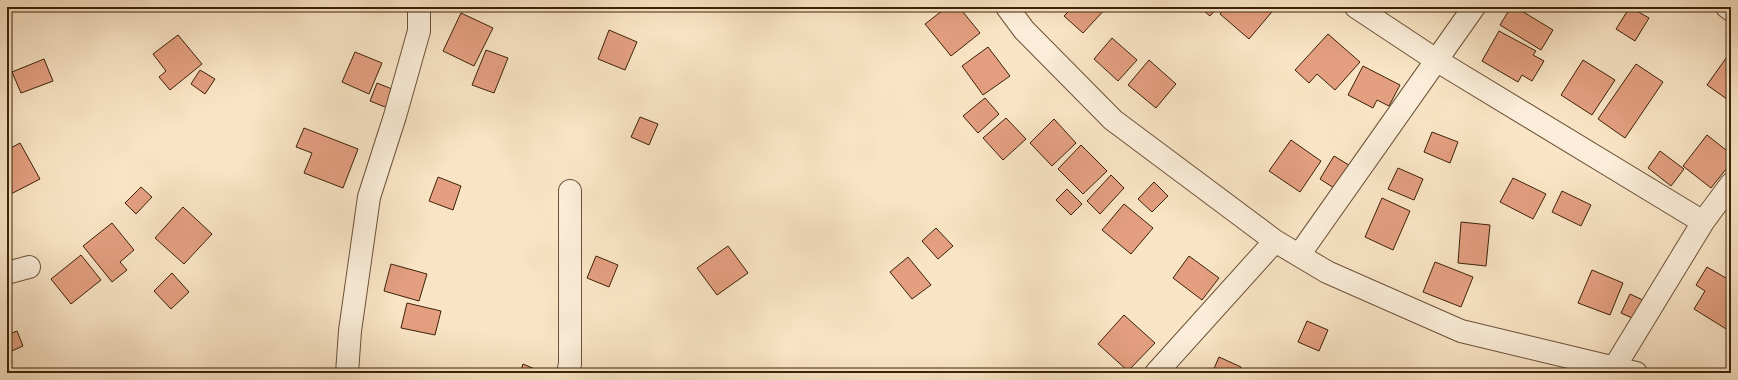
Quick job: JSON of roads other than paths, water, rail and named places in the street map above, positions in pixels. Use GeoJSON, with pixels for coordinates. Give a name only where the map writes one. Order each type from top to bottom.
{"type":"FeatureCollection","features":[{"type":"Feature","properties":{"kind":"street"},"geometry":{"type":"LineString","coordinates":[[347,373],[350,331],[369,197],[395,116],[418,31],[419,7]]}},
{"type":"Feature","properties":{"kind":"street"},"geometry":{"type":"LineString","coordinates":[[1007,7],[1024,30],[1113,120],[1275,241],[1327,272],[1461,331],[1626,371],[1703,222],[1731,184]]}},
{"type":"Feature","properties":{"kind":"street"},"geometry":{"type":"LineString","coordinates":[[1356,7],[1436,60],[1703,222]]}},
{"type":"Feature","properties":{"kind":"street"},"geometry":{"type":"LineString","coordinates":[[1299,255],[1474,7]]}},
{"type":"Feature","properties":{"kind":"street"},"geometry":{"type":"LineString","coordinates":[[1726,7],[1731,10]]}},
{"type":"Feature","properties":{"kind":"street"},"geometry":{"type":"LineString","coordinates":[[568,373],[570,364],[570,191]]}},
{"type":"Feature","properties":{"kind":"street"},"geometry":{"type":"LineString","coordinates":[[1156,373],[1275,241]]}},
{"type":"Feature","properties":{"kind":"street"},"geometry":{"type":"LineString","coordinates":[[7,273],[29,267]]}}]}
